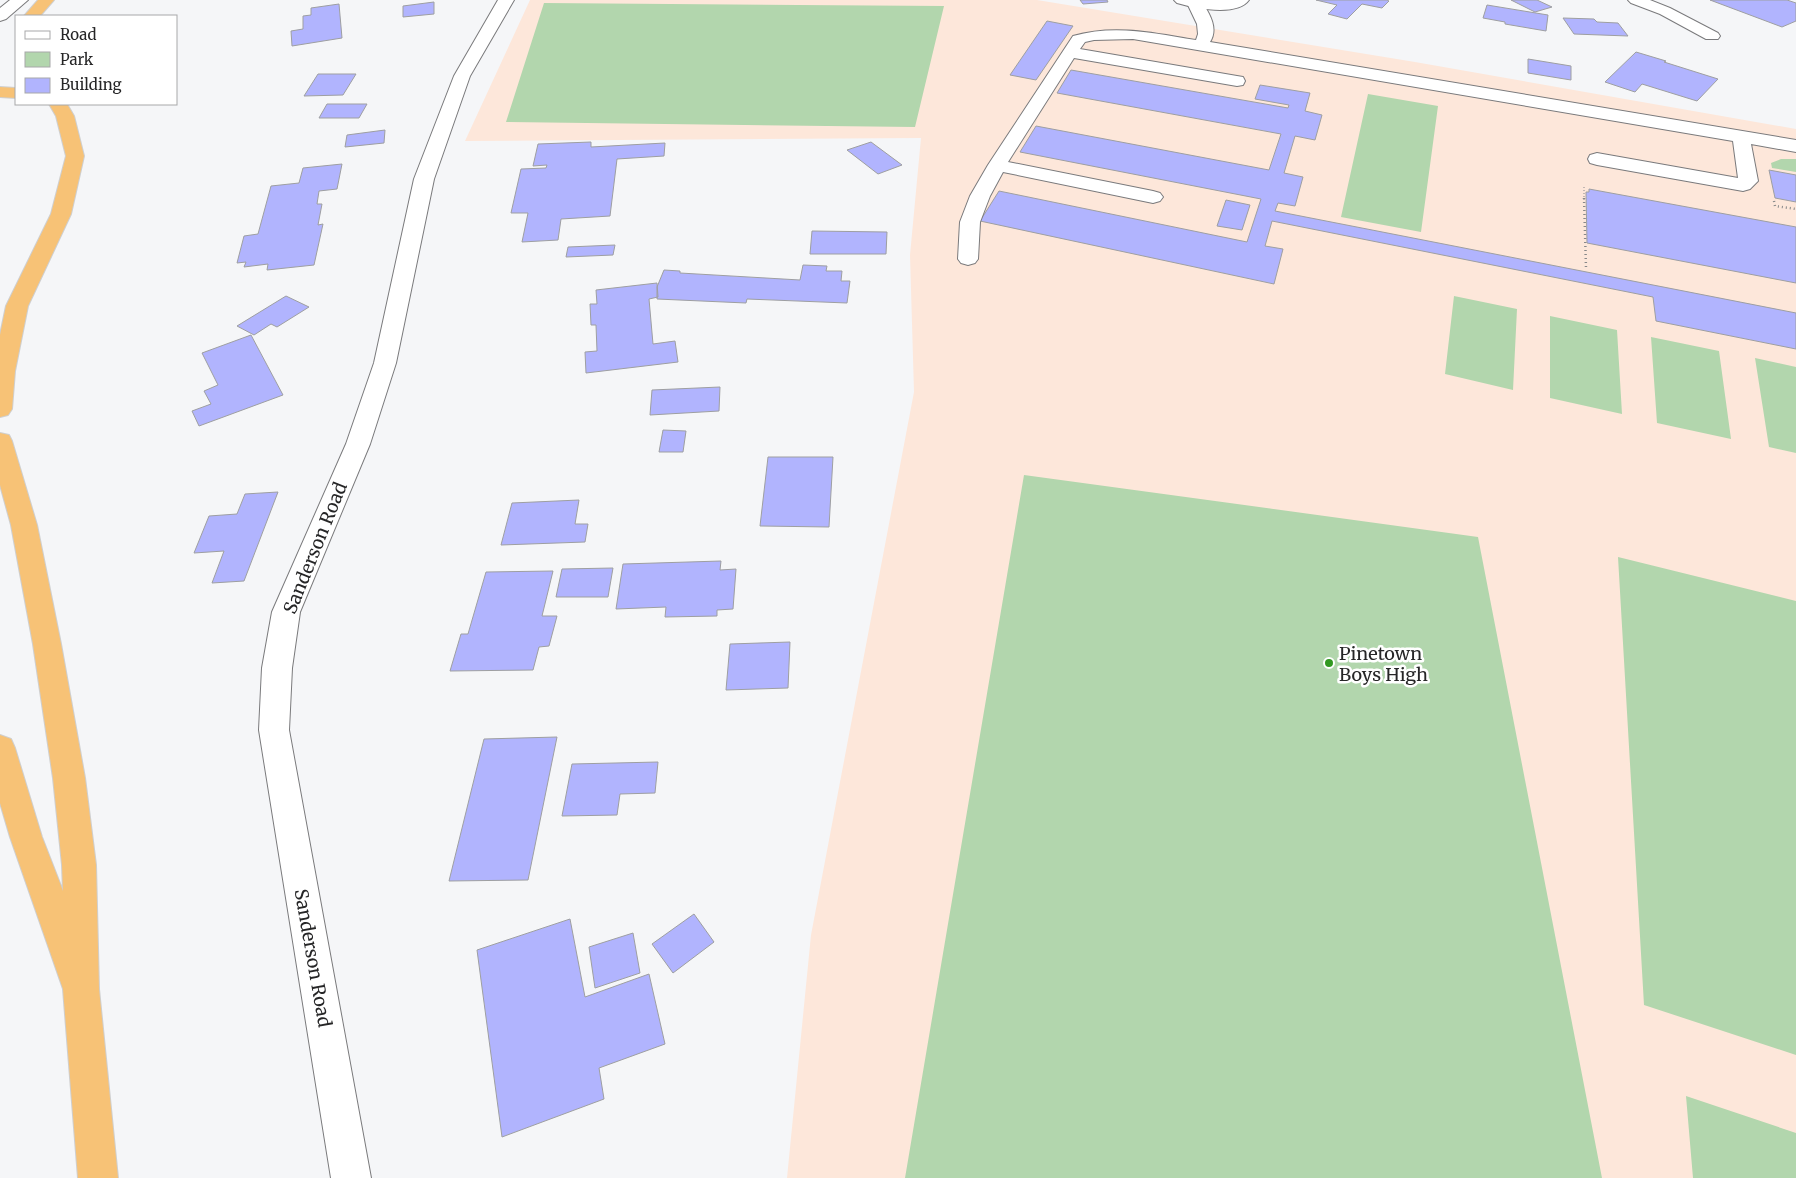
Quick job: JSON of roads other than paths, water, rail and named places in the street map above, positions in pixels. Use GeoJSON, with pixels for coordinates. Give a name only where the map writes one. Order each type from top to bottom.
{"type":"FeatureCollection","features":[{"type":"Feature","properties":{"kind":"highway"},"geometry":{"type":"LineString","coordinates":[[33,15],[46,0]]}},
{"type":"Feature","properties":{"kind":"highway"},"geometry":{"type":"LineString","coordinates":[[0,92],[15,93]]}},
{"type":"Feature","properties":{"kind":"highway"},"geometry":{"type":"LineString","coordinates":[[0,409],[4,371],[17,306],[61,214],[75,156],[65,116],[59,105]]}},
{"type":"Feature","properties":{"kind":"highway"},"geometry":{"type":"LineString","coordinates":[[0,441],[24,525],[47,644],[69,778],[79,865],[81,990],[98,1178]]}},
{"type":"Feature","properties":{"kind":"highway"},"geometry":{"type":"LineString","coordinates":[[0,748],[26,837],[81,990]]}},
{"type":"Feature","properties":{"kind":"street"},"geometry":{"type":"LineString","coordinates":[[0,16],[20,0]]}},
{"type":"Feature","properties":{"kind":"street","name":"Sanderson Road"},"geometry":{"type":"LineString","coordinates":[[350,1178],[274,730],[277,668],[286,612],[358,444],[385,363],[424,179],[462,76],[506,0]]}},
{"type":"Feature","properties":{"kind":"street"},"geometry":{"type":"LineString","coordinates":[[1194,3],[1220,5],[1241,0]]}},
{"type":"Feature","properties":{"kind":"street"},"geometry":{"type":"LineString","coordinates":[[1636,0],[1665,11],[1712,36]]}},
{"type":"Feature","properties":{"kind":"street"},"geometry":{"type":"LineString","coordinates":[[1194,3],[1207,28],[1207,37],[1200,45]]}},
{"type":"Feature","properties":{"kind":"street"},"geometry":{"type":"LineString","coordinates":[[968,259],[970,222],[980,196],[997,164],[1080,39],[1107,34],[1133,34],[1796,146]]}},
{"type":"Feature","properties":{"kind":"street"},"geometry":{"type":"LineString","coordinates":[[1070,52],[1237,82]]}},
{"type":"Feature","properties":{"kind":"street"},"geometry":{"type":"LineString","coordinates":[[1597,159],[1744,185],[1748,181],[1741,136]]}},
{"type":"Feature","properties":{"kind":"street"},"geometry":{"type":"LineString","coordinates":[[997,164],[1153,197]]}},
{"type":"Feature","properties":{"kind":"place","name":"Pinetown Boys High"},"geometry":{"type":"Point","coordinates":[1329,663]}}]}
